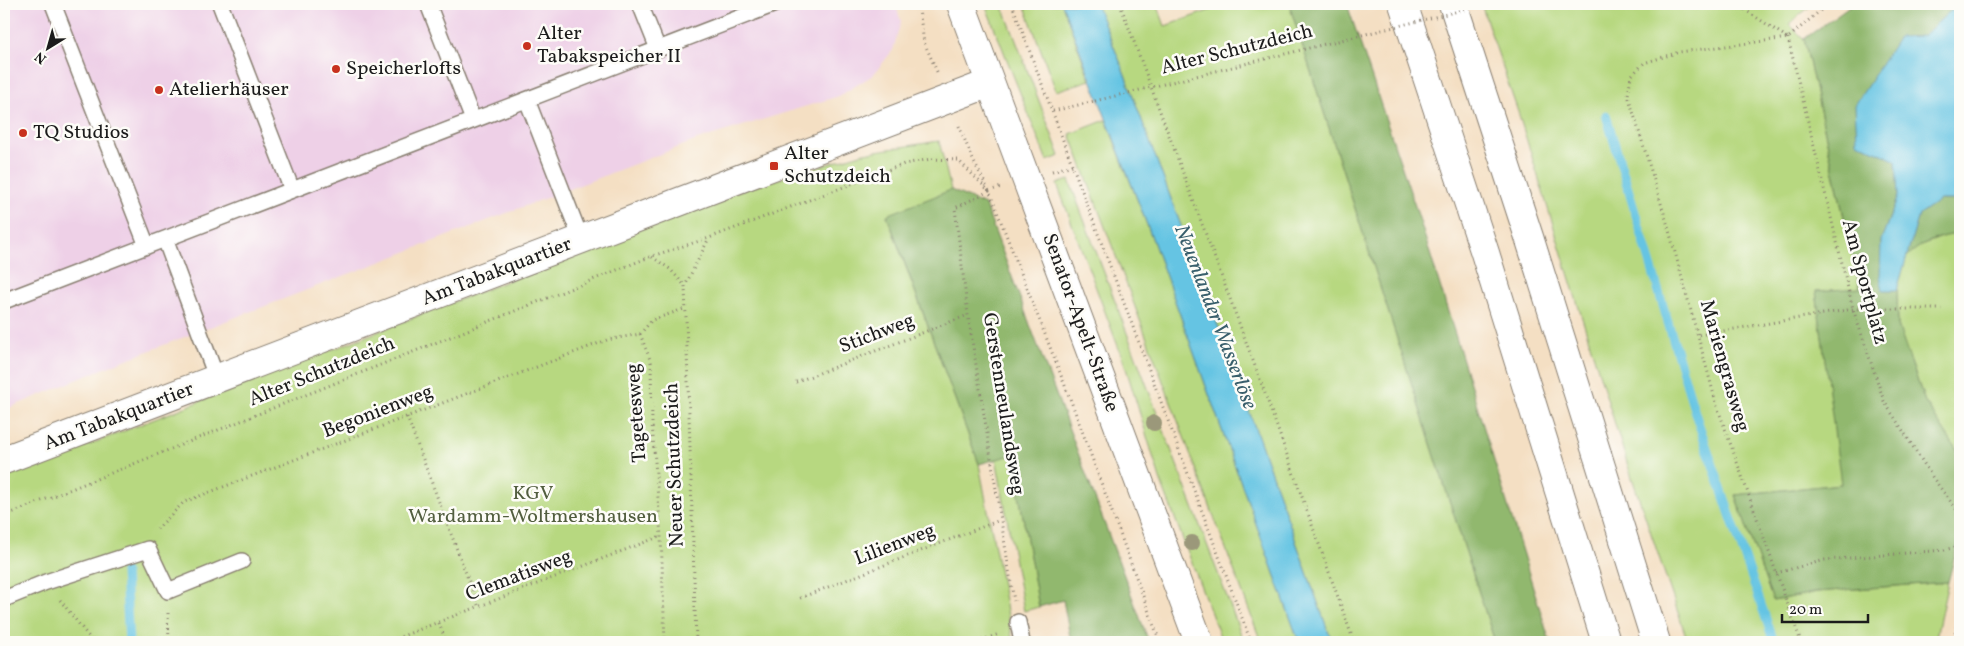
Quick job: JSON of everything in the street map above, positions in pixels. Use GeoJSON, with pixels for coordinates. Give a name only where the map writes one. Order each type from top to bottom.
{"type":"FeatureCollection","features":[{"type":"Feature","properties":{"kind":"main road","name":"Senator-Apelt-Straße"},"geometry":{"type":"LineString","coordinates":[[961,4],[1199,642]]}},
{"type":"Feature","properties":{"kind":"main road"},"geometry":{"type":"LineString","coordinates":[[1403,4],[1488,263],[1606,642]]}},
{"type":"Feature","properties":{"kind":"main road"},"geometry":{"type":"LineString","coordinates":[[1453,4],[1529,237],[1656,642]]}},
{"type":"Feature","properties":{"kind":"main road","name":"Am Tabakquartier"},"geometry":{"type":"LineString","coordinates":[[4,460],[990,83]]}},
{"type":"Feature","properties":{"kind":"lane"},"geometry":{"type":"LineString","coordinates":[[53,4],[147,246]]}},
{"type":"Feature","properties":{"kind":"lane"},"geometry":{"type":"LineString","coordinates":[[220,4],[292,190]]}},
{"type":"Feature","properties":{"kind":"lane"},"geometry":{"type":"LineString","coordinates":[[428,4],[473,120]]}},
{"type":"Feature","properties":{"kind":"lane"},"geometry":{"type":"LineString","coordinates":[[640,4],[658,49]]}},
{"type":"Feature","properties":{"kind":"lane"},"geometry":{"type":"LineString","coordinates":[[4,301],[775,4]]}},
{"type":"Feature","properties":{"kind":"lane"},"geometry":{"type":"LineString","coordinates":[[526,100],[581,239]]}},
{"type":"Feature","properties":{"kind":"lane"},"geometry":{"type":"LineString","coordinates":[[165,239],[217,379]]}},
{"type":"Feature","properties":{"kind":"lane"},"geometry":{"type":"LineString","coordinates":[[4,599],[46,582],[148,549],[168,591],[242,561]]}},
{"type":"Feature","properties":{"kind":"lane"},"geometry":{"type":"LineString","coordinates":[[1018,622],[1022,642]]}},
{"type":"Feature","properties":{"kind":"path"},"geometry":{"type":"LineString","coordinates":[[1012,4],[1251,642]]}},
{"type":"Feature","properties":{"kind":"path"},"geometry":{"type":"LineString","coordinates":[[1120,4],[1258,374],[1354,642]]}},
{"type":"Feature","properties":{"kind":"path","name":"Alter Schutzdeich"},"geometry":{"type":"LineString","coordinates":[[1053,111],[1487,4]]}},
{"type":"Feature","properties":{"kind":"path"},"geometry":{"type":"LineString","coordinates":[[1736,4],[1788,38],[1828,4]]}},
{"type":"Feature","properties":{"kind":"path","name":"Mariengrasweg"},"geometry":{"type":"LineString","coordinates":[[1788,38],[1679,52],[1644,63],[1631,76],[1628,95],[1717,406],[1801,642]]}},
{"type":"Feature","properties":{"kind":"path","name":"Am Sportplatz"},"geometry":{"type":"LineString","coordinates":[[1788,38],[1853,309],[1884,401],[1933,478],[1960,514]]}},
{"type":"Feature","properties":{"kind":"path","name":"Alter Schutzdeich"},"geometry":{"type":"LineString","coordinates":[[4,516],[652,256],[709,238],[904,164],[930,159],[958,160],[989,191]]}},
{"type":"Feature","properties":{"kind":"path"},"geometry":{"type":"LineString","coordinates":[[1073,165],[989,191],[1071,400],[1160,642]]}},
{"type":"Feature","properties":{"kind":"path","name":"Gerstenneulandsweg"},"geometry":{"type":"LineString","coordinates":[[989,191],[955,208],[968,315],[1018,622]]}},
{"type":"Feature","properties":{"kind":"path"},"geometry":{"type":"LineString","coordinates":[[652,256],[670,269],[685,286],[709,238]]}},
{"type":"Feature","properties":{"kind":"path","name":"Neuer Schutzdeich"},"geometry":{"type":"LineString","coordinates":[[685,286],[684,309],[696,642]]}},
{"type":"Feature","properties":{"kind":"path"},"geometry":{"type":"LineString","coordinates":[[640,334],[652,320],[684,309]]}},
{"type":"Feature","properties":{"kind":"path"},"geometry":{"type":"LineString","coordinates":[[1698,335],[1853,309],[1942,309]]}},
{"type":"Feature","properties":{"kind":"path","name":"Stichweg"},"geometry":{"type":"LineString","coordinates":[[796,382],[968,315]]}},
{"type":"Feature","properties":{"kind":"path","name":"Begonienweg"},"geometry":{"type":"LineString","coordinates":[[148,549],[158,528],[184,502],[607,340],[640,334]]}},
{"type":"Feature","properties":{"kind":"path","name":"Tagetesweg"},"geometry":{"type":"LineString","coordinates":[[640,334],[651,362],[652,424],[661,536],[665,642]]}},
{"type":"Feature","properties":{"kind":"path"},"geometry":{"type":"LineString","coordinates":[[407,417],[479,608]]}},
{"type":"Feature","properties":{"kind":"path","name":"Lilienweg"},"geometry":{"type":"LineString","coordinates":[[800,598],[1000,520]]}},
{"type":"Feature","properties":{"kind":"path","name":"Clematisweg"},"geometry":{"type":"LineString","coordinates":[[387,642],[661,536]]}},
{"type":"Feature","properties":{"kind":"path"},"geometry":{"type":"LineString","coordinates":[[1776,573],[1825,560],[1944,550],[1960,546]]}},
{"type":"Feature","properties":{"kind":"path"},"geometry":{"type":"LineString","coordinates":[[46,582],[93,642]]}},
{"type":"Feature","properties":{"kind":"path"},"geometry":{"type":"LineString","coordinates":[[168,591],[169,642]]}},
{"type":"Feature","properties":{"kind":"path"},"geometry":{"type":"LineString","coordinates":[[1952,642],[1960,610]]}},
{"type":"Feature","properties":{"kind":"path"},"geometry":{"type":"LineString","coordinates":[[438,623],[446,642]]}},
{"type":"Feature","properties":{"kind":"shaded area"},"geometry":{"type":"Polygon","coordinates":[[[4,4],[895,4],[901,21],[893,50],[873,75],[839,96],[697,140],[122,361],[4,410],[4,4]]]}},
{"type":"Feature","properties":{"kind":"green space"},"geometry":{"type":"Polygon","coordinates":[[[985,4],[1002,4],[1060,156],[1047,161],[985,4]]]}},
{"type":"Feature","properties":{"kind":"green space"},"geometry":{"type":"Polygon","coordinates":[[[1024,4],[1062,4],[1090,80],[1056,91],[1024,4]]]}},
{"type":"Feature","properties":{"kind":"green space"},"geometry":{"type":"Polygon","coordinates":[[[1096,4],[1157,4],[1165,26],[1228,4],[1289,4],[1495,642],[1332,642],[1226,347],[1121,64],[1096,4]]]}},
{"type":"Feature","properties":{"kind":"green space"},"geometry":{"type":"Polygon","coordinates":[[[1289,4],[1347,4],[1420,221],[1550,642],[1495,642],[1289,4]]]}},
{"type":"Feature","properties":{"kind":"green space"},"geometry":{"type":"Polygon","coordinates":[[[1481,4],[1524,4],[1525,6],[1535,4],[1813,4],[1789,24],[1804,39],[1860,289],[1816,291],[1842,484],[1735,495],[1773,601],[1817,592],[1948,582],[1935,642],[1688,642],[1628,466],[1518,112],[1481,4]]]}},
{"type":"Feature","properties":{"kind":"green space"},"geometry":{"type":"Polygon","coordinates":[[[1852,4],[1958,4],[1923,36],[1857,142],[1896,161],[1898,196],[1881,240],[1883,289],[1897,290],[1898,325],[1925,402],[1960,455],[1960,536],[1948,582],[1817,592],[1773,601],[1735,495],[1841,484],[1816,291],[1860,288],[1804,39],[1852,4]]]}},
{"type":"Feature","properties":{"kind":"green space"},"geometry":{"type":"Polygon","coordinates":[[[1106,120],[1151,235],[1299,642],[1261,642],[1070,134],[1106,120]]]}},
{"type":"Feature","properties":{"kind":"green space","name":"KGV Wardamm-Woltmershausen"},"geometry":{"type":"Polygon","coordinates":[[[939,141],[951,190],[887,216],[979,464],[1013,642],[4,642],[4,478],[732,193],[864,153],[939,141]]]}},
{"type":"Feature","properties":{"kind":"green space"},"geometry":{"type":"Polygon","coordinates":[[[1069,180],[1244,642],[1222,642],[1160,479],[1125,365],[1057,184],[1069,180]]]}},
{"type":"Feature","properties":{"kind":"green space"},"geometry":{"type":"Polygon","coordinates":[[[951,190],[985,205],[1149,642],[1071,642],[1063,600],[1039,607],[1012,455],[979,464],[887,215],[951,190]]]}},
{"type":"Feature","properties":{"kind":"green space"},"geometry":{"type":"Polygon","coordinates":[[[1940,200],[1960,200],[1960,234],[1930,241],[1917,248],[1906,258],[1919,215],[1940,200]]]}},
{"type":"Feature","properties":{"kind":"green space"},"geometry":{"type":"Polygon","coordinates":[[[1950,234],[1960,234],[1960,455],[1925,402],[1898,325],[1897,290],[1906,258],[1914,248],[1950,234]]]}},
{"type":"Feature","properties":{"kind":"green space"},"geometry":{"type":"Polygon","coordinates":[[[1012,455],[1039,607],[1024,611],[996,458],[1012,455]]]}},
{"type":"Feature","properties":{"kind":"water"},"geometry":{"type":"Polygon","coordinates":[[[1062,4],[1096,4],[1121,64],[1226,347],[1332,642],[1299,642],[1151,235],[1062,4]]]}},
{"type":"Feature","properties":{"kind":"water"},"geometry":{"type":"Polygon","coordinates":[[[1960,4],[1960,200],[1940,200],[1919,215],[1897,290],[1883,290],[1880,276],[1881,240],[1898,196],[1896,161],[1857,142],[1855,105],[1899,37],[1923,36],[1960,4]]]}},
{"type":"Feature","properties":{"kind":"waterway"},"geometry":{"type":"LineString","coordinates":[[1606,115],[1696,416],[1774,642]]}},
{"type":"Feature","properties":{"kind":"waterway"},"geometry":{"type":"LineString","coordinates":[[125,572],[129,642]]}},
{"type":"Feature","properties":{"kind":"place","name":"Alter Tabakspeicher II"},"geometry":{"type":"Point","coordinates":[527,46]}},
{"type":"Feature","properties":{"kind":"place","name":"Speicherlofts"},"geometry":{"type":"Point","coordinates":[336,69]}},
{"type":"Feature","properties":{"kind":"place","name":"Atelierhäuser"},"geometry":{"type":"Point","coordinates":[159,90]}},
{"type":"Feature","properties":{"kind":"place","name":"TQ Studios"},"geometry":{"type":"Point","coordinates":[23,133]}},
{"type":"Feature","properties":{"kind":"place","name":"Alter Schutzdeich"},"geometry":{"type":"Point","coordinates":[774,166]}},
{"type":"Feature","properties":{"kind":"water label","name":"Neuenlander Wasserlöse"},"geometry":{"type":"Point","coordinates":[1215,317]}}]}
